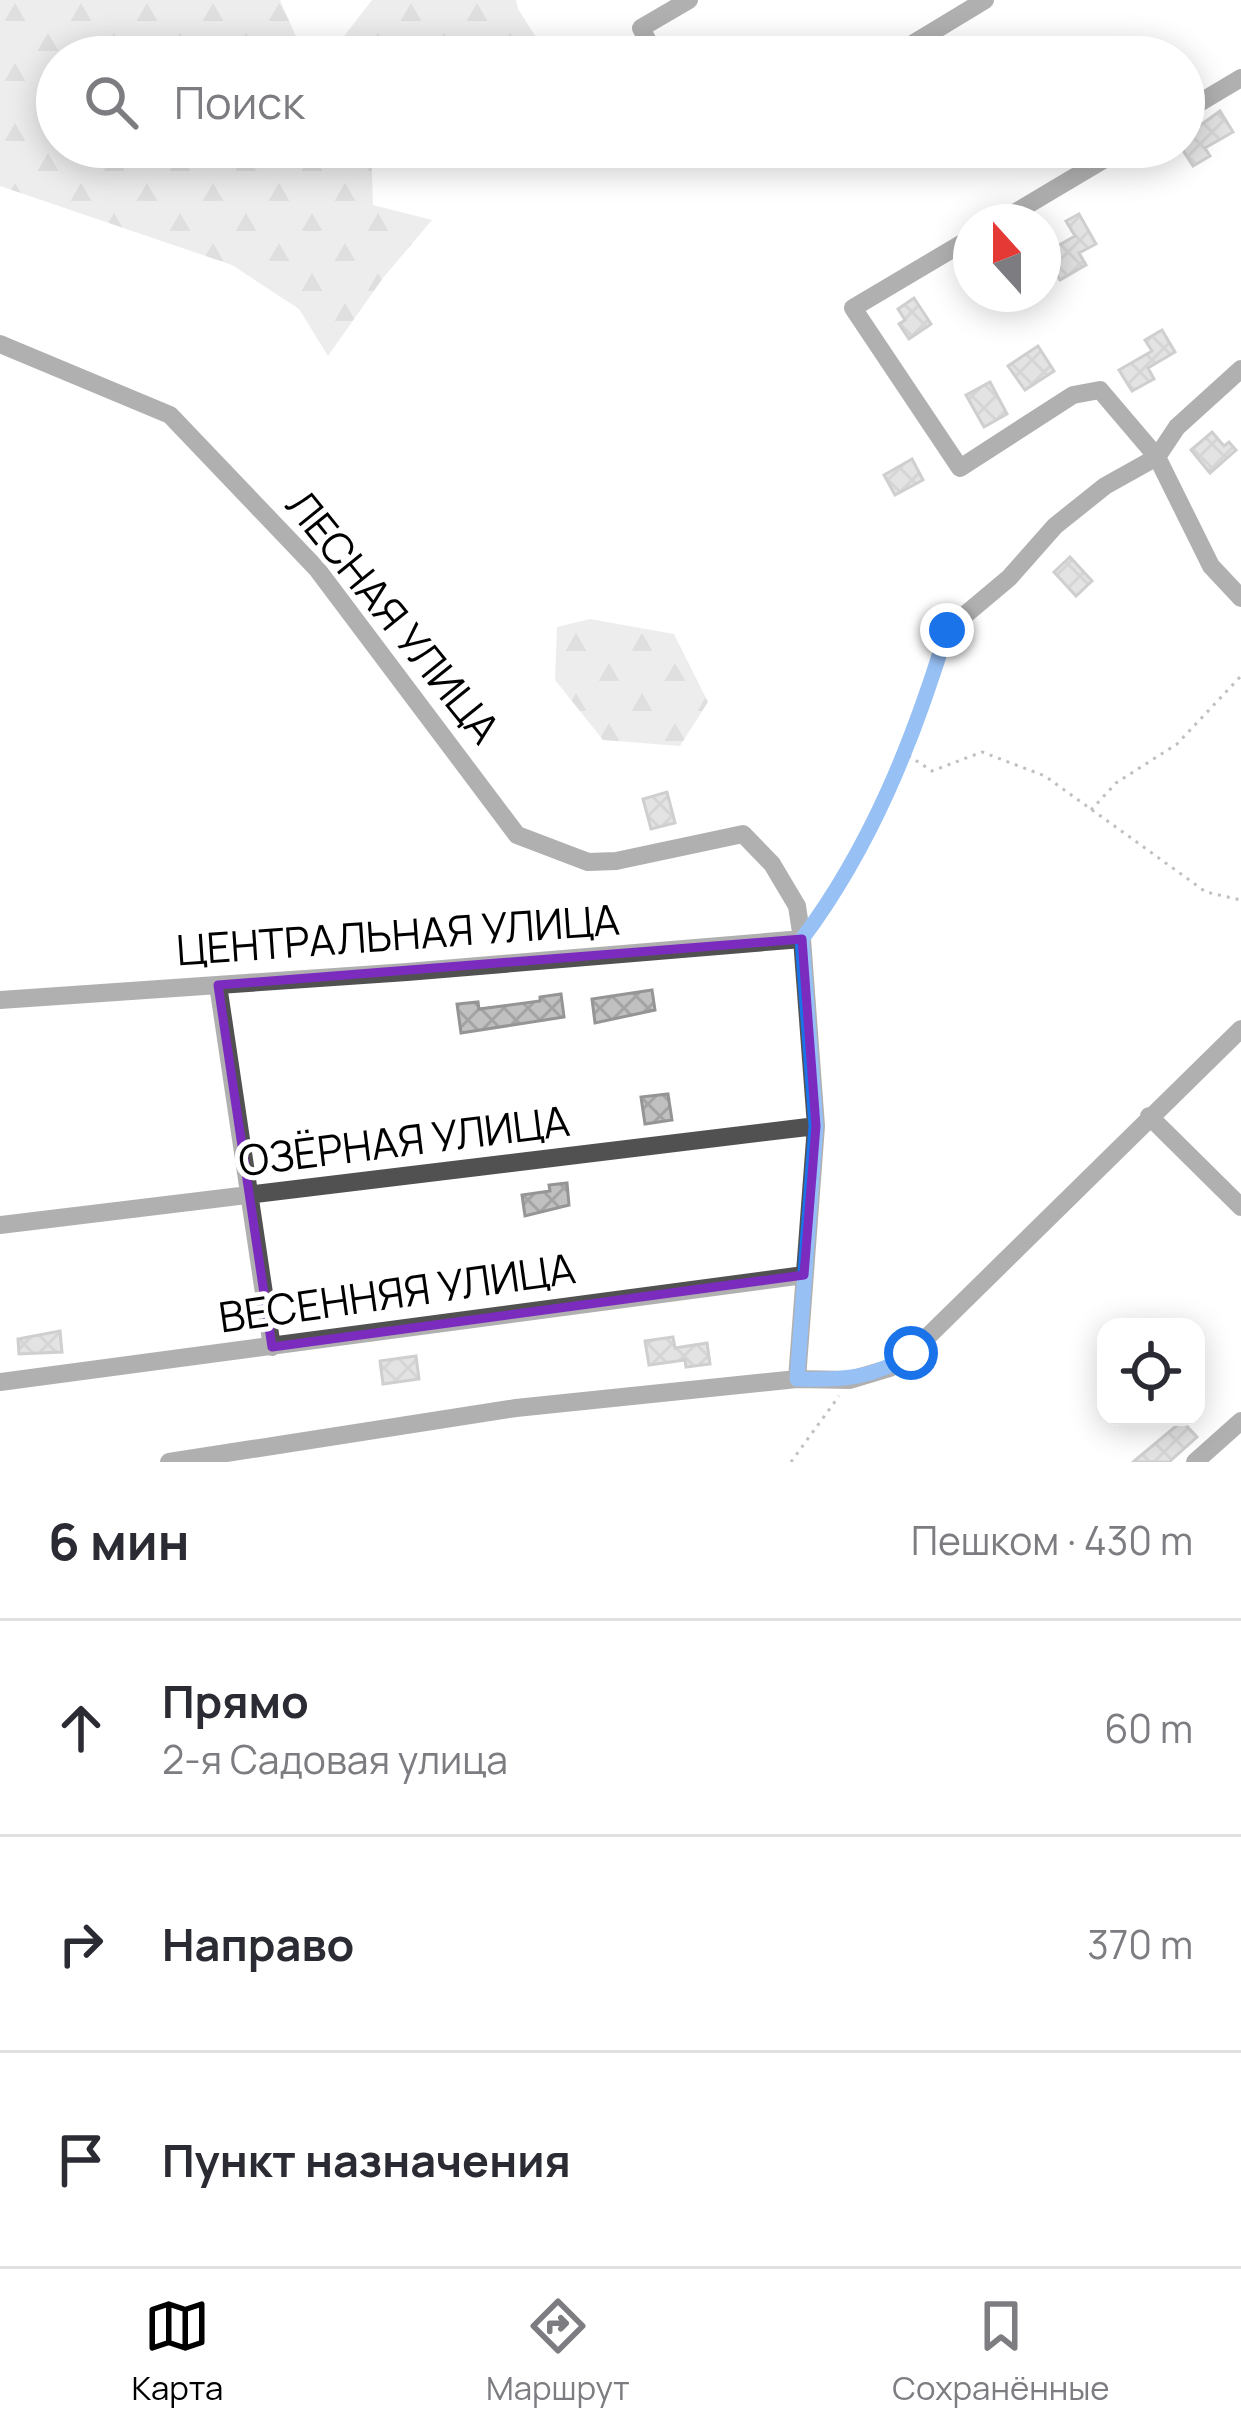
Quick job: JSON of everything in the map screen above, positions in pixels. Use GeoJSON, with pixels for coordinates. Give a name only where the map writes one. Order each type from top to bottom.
{"type":"FeatureCollection","features":[{"type":"Feature","properties":{"kind":"street"},"geometry":{"type":"LineString","coordinates":[[645,36],[641,28],[689,0]]}},
{"type":"Feature","properties":{"kind":"street"},"geometry":{"type":"LineString","coordinates":[[926,36],[986,0]]}},
{"type":"Feature","properties":{"kind":"street"},"geometry":{"type":"LineString","coordinates":[[1205,99],[1241,78]]}},
{"type":"Feature","properties":{"kind":"street"},"geometry":{"type":"LineString","coordinates":[[1028,204],[1089,168]]}},
{"type":"Feature","properties":{"kind":"street"},"geometry":{"type":"LineString","coordinates":[[953,249],[853,308],[960,468],[1073,395],[1100,389],[1157,457],[1211,566],[1241,598]]}},
{"type":"Feature","properties":{"kind":"street","name":"ЛЕСНАЯ УЛИЦА"},"geometry":{"type":"LineString","coordinates":[[0,344],[170,416],[317,569],[517,835],[588,862],[616,861],[743,834],[772,864],[796,906],[802,939]]}},
{"type":"Feature","properties":{"kind":"street"},"geometry":{"type":"LineString","coordinates":[[947,630],[1009,578],[1055,526],[1105,486],[1157,457],[1177,427],[1241,369]]}},
{"type":"Feature","properties":{"kind":"street"},"geometry":{"type":"LineString","coordinates":[[797,1379],[816,1126],[802,939]]}},
{"type":"Feature","properties":{"kind":"street","name":"ЦЕНТРАЛЬНАЯ УЛИЦА"},"geometry":{"type":"LineString","coordinates":[[0,1000],[802,939]]}},
{"type":"Feature","properties":{"kind":"street"},"geometry":{"type":"LineString","coordinates":[[218,985],[272,1347]]}},
{"type":"Feature","properties":{"kind":"street"},"geometry":{"type":"LineString","coordinates":[[169,1462],[516,1408],[797,1379],[850,1380],[890,1368],[1097,1175],[1149,1116],[1241,1029]]}},
{"type":"Feature","properties":{"kind":"street"},"geometry":{"type":"LineString","coordinates":[[1149,1116],[1241,1208]]}},
{"type":"Feature","properties":{"kind":"street","name":"ОЗЁРНАЯ УЛИЦА"},"geometry":{"type":"LineString","coordinates":[[0,1225],[816,1126]]}},
{"type":"Feature","properties":{"kind":"street","name":"ВЕСЕННЯЯ УЛИЦА"},"geometry":{"type":"LineString","coordinates":[[0,1382],[804,1275]]}},
{"type":"Feature","properties":{"kind":"street"},"geometry":{"type":"LineString","coordinates":[[1196,1462],[1241,1421]]}},
{"type":"Feature","properties":{"kind":"path"},"geometry":{"type":"LineString","coordinates":[[802,939],[830,901],[906,754],[947,630]]}},
{"type":"Feature","properties":{"kind":"path"},"geometry":{"type":"LineString","coordinates":[[1090,812],[1116,783],[1177,744],[1241,676]]}},
{"type":"Feature","properties":{"kind":"path"},"geometry":{"type":"LineString","coordinates":[[906,754],[932,771],[982,752],[1045,776],[1206,892],[1241,900]]}},
{"type":"Feature","properties":{"kind":"path"},"geometry":{"type":"LineString","coordinates":[[791,1462],[850,1380]]}},
{"type":"Feature","properties":{"kind":"highlighted area"},"geometry":{"type":"Polygon","coordinates":[[[802,939],[816,1126],[804,1275],[272,1347],[218,985],[802,939]]]}},
{"type":"Feature","properties":{"kind":"green space"},"geometry":{"type":"Polygon","coordinates":[[[0,0],[280,0],[296,36],[36,36],[36,168],[372,168],[373,205],[432,220],[383,278],[328,356],[299,309],[232,265],[0,186],[0,0]]]}},
{"type":"Feature","properties":{"kind":"green space"},"geometry":{"type":"Polygon","coordinates":[[[372,0],[516,0],[535,36],[344,36],[372,0]]]}},
{"type":"Feature","properties":{"kind":"green space"},"geometry":{"type":"Polygon","coordinates":[[[590,619],[674,634],[708,702],[680,746],[603,740],[555,680],[557,627],[590,619]]]}},
{"type":"Feature","properties":{"kind":"building"},"geometry":{"type":"Polygon","coordinates":[[[1220,111],[1233,132],[1205,148],[1205,122],[1220,111]]]}},
{"type":"Feature","properties":{"kind":"building"},"geometry":{"type":"Polygon","coordinates":[[[1079,214],[1096,244],[1079,253],[1086,265],[1061,279],[1061,244],[1075,236],[1066,221],[1079,214]]]}},
{"type":"Feature","properties":{"kind":"building"},"geometry":{"type":"Polygon","coordinates":[[[914,298],[931,324],[909,339],[899,324],[905,320],[898,309],[914,298]]]}},
{"type":"Feature","properties":{"kind":"building"},"geometry":{"type":"Polygon","coordinates":[[[1162,330],[1175,352],[1148,368],[1154,379],[1132,391],[1119,370],[1152,351],[1145,340],[1162,330]]]}},
{"type":"Feature","properties":{"kind":"building"},"geometry":{"type":"Polygon","coordinates":[[[1038,346],[1054,371],[1025,390],[1008,366],[1038,346]]]}},
{"type":"Feature","properties":{"kind":"building"},"geometry":{"type":"Polygon","coordinates":[[[990,382],[1007,414],[984,427],[966,395],[990,382]]]}},
{"type":"Feature","properties":{"kind":"building"},"geometry":{"type":"Polygon","coordinates":[[[1212,432],[1224,446],[1229,442],[1236,450],[1210,473],[1191,450],[1212,432]]]}},
{"type":"Feature","properties":{"kind":"building"},"geometry":{"type":"Polygon","coordinates":[[[912,459],[923,480],[895,495],[884,475],[912,459]]]}},
{"type":"Feature","properties":{"kind":"building"},"geometry":{"type":"Polygon","coordinates":[[[1070,557],[1092,581],[1076,596],[1054,572],[1070,557]]]}},
{"type":"Feature","properties":{"kind":"building"},"geometry":{"type":"Polygon","coordinates":[[[667,792],[675,823],[651,829],[643,799],[667,792]]]}},
{"type":"Feature","properties":{"kind":"building"},"geometry":{"type":"Polygon","coordinates":[[[652,990],[655,1010],[595,1023],[592,999],[652,990]]]}},
{"type":"Feature","properties":{"kind":"building"},"geometry":{"type":"Polygon","coordinates":[[[561,994],[564,1017],[461,1033],[457,1004],[478,1002],[479,1009],[561,994]]]}},
{"type":"Feature","properties":{"kind":"building"},"geometry":{"type":"Polygon","coordinates":[[[668,1094],[672,1120],[645,1124],[641,1097],[668,1094]]]}},
{"type":"Feature","properties":{"kind":"building"},"geometry":{"type":"Polygon","coordinates":[[[567,1183],[569,1205],[525,1216],[522,1195],[567,1183]]]}},
{"type":"Feature","properties":{"kind":"building"},"geometry":{"type":"Polygon","coordinates":[[[60,1331],[62,1352],[19,1354],[18,1339],[60,1331]]]}},
{"type":"Feature","properties":{"kind":"building"},"geometry":{"type":"Polygon","coordinates":[[[673,1337],[675,1348],[707,1343],[710,1364],[686,1367],[685,1360],[649,1365],[645,1341],[673,1337]]]}},
{"type":"Feature","properties":{"kind":"building"},"geometry":{"type":"Polygon","coordinates":[[[416,1356],[419,1379],[383,1384],[380,1361],[416,1356]]]}},
{"type":"Feature","properties":{"kind":"building"},"geometry":{"type":"Polygon","coordinates":[[[1176,1426],[1187,1426],[1197,1437],[1169,1462],[1133,1462],[1176,1426]]]}},
{"type":"Feature","properties":{"kind":"route"},"geometry":{"type":"LineString","coordinates":[[911,1353],[890,1368],[850,1380],[797,1379],[816,1126],[802,939],[830,901],[906,754],[947,630]]}}]}
